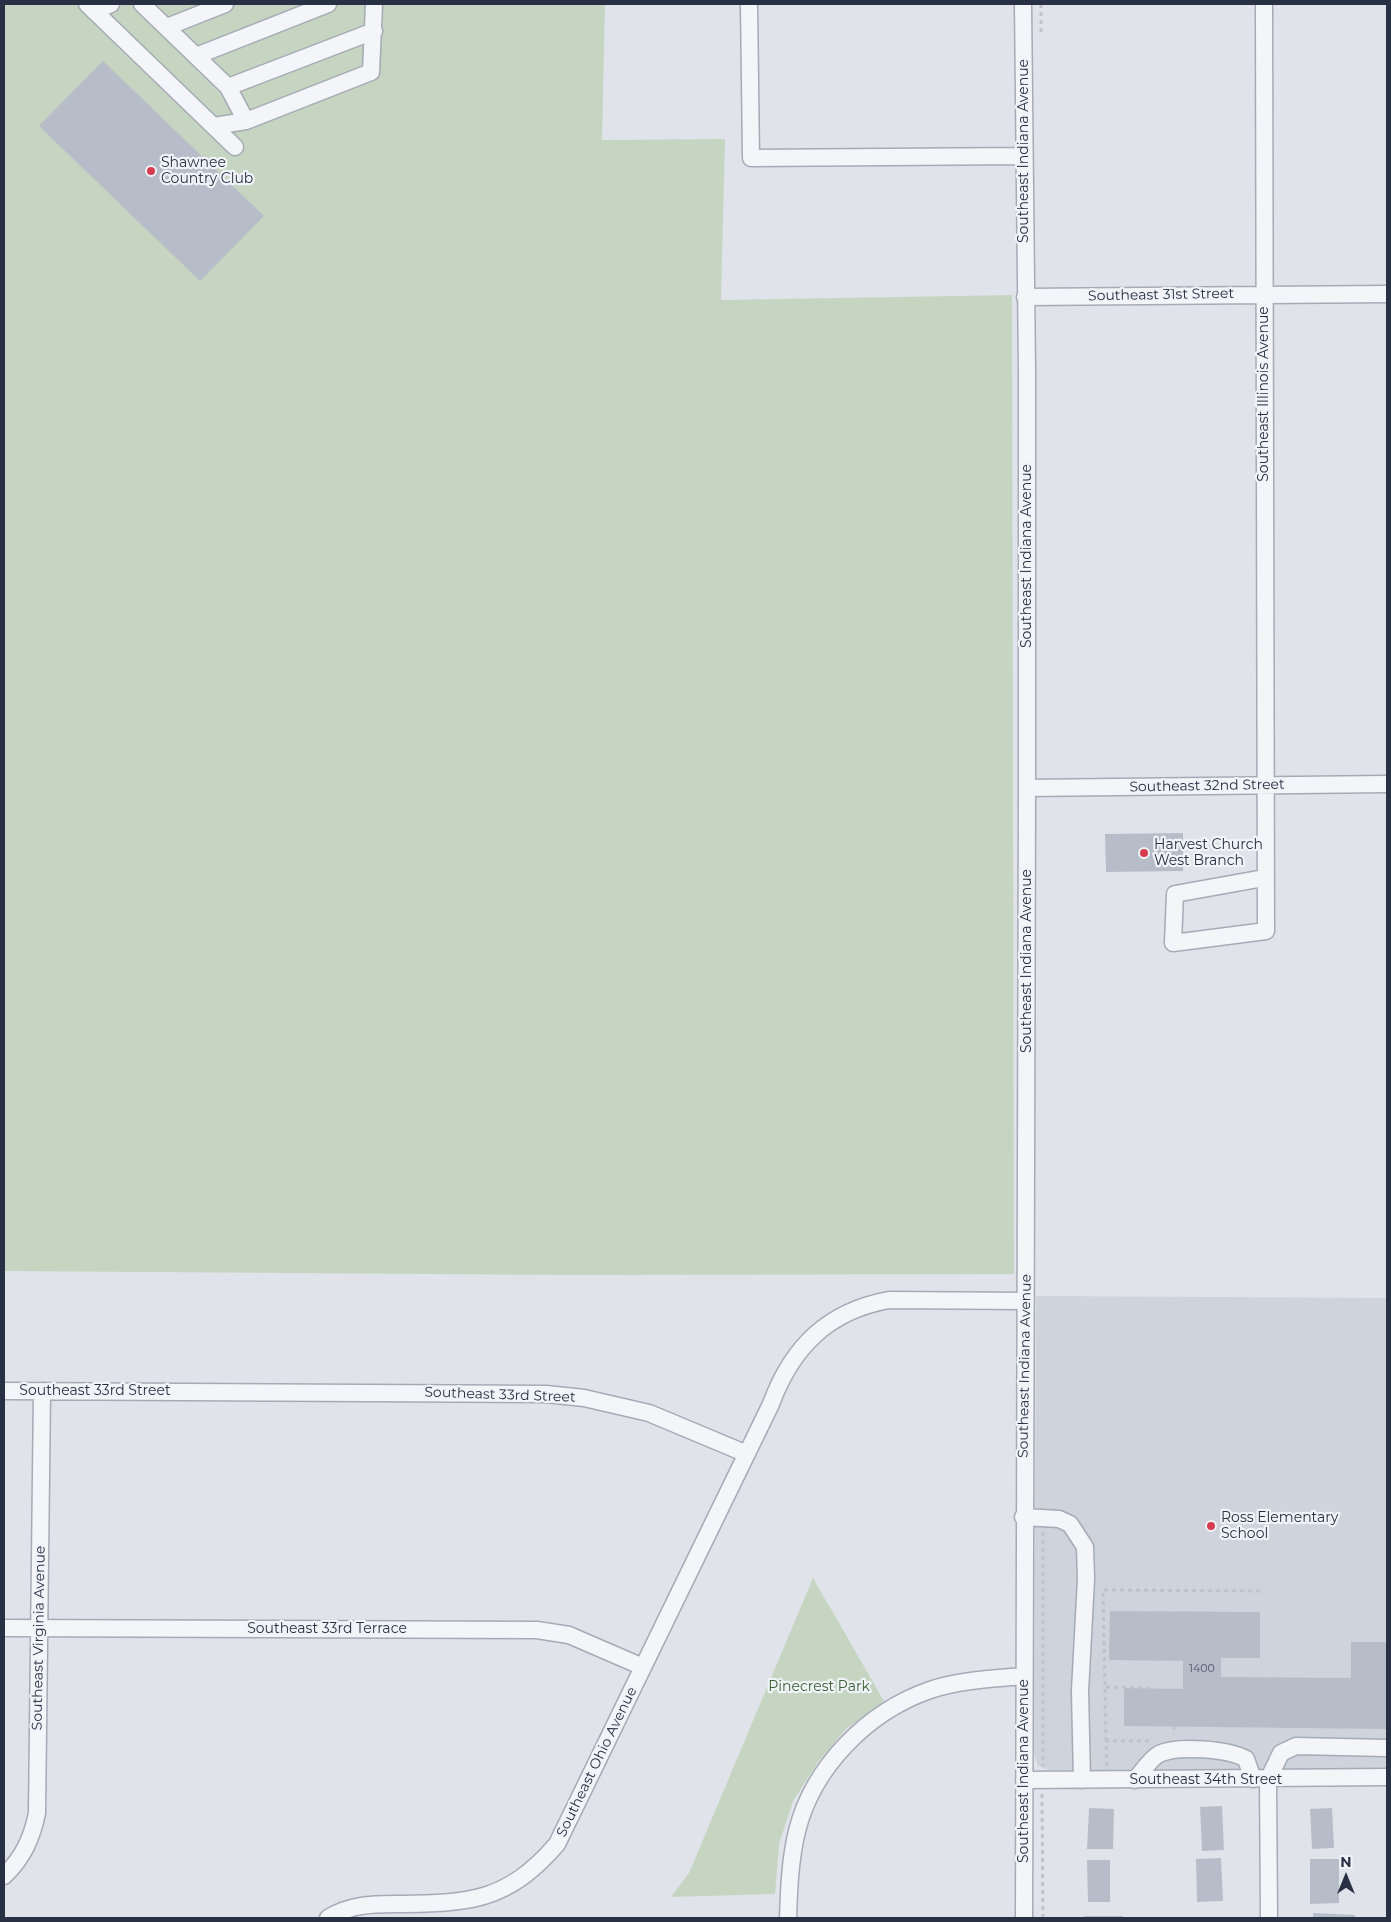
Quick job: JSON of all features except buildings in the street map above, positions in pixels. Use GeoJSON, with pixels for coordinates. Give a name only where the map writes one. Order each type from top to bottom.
{"type":"FeatureCollection","features":[{"type":"Feature","properties":{"kind":"street"},"geometry":{"type":"LineString","coordinates":[[90,7],[111,4]]}},
{"type":"Feature","properties":{"kind":"street"},"geometry":{"type":"LineString","coordinates":[[142,4],[228,87],[246,121]]}},
{"type":"Feature","properties":{"kind":"street"},"geometry":{"type":"LineString","coordinates":[[167,27],[225,4]]}},
{"type":"Feature","properties":{"kind":"street"},"geometry":{"type":"LineString","coordinates":[[196,56],[328,4]]}},
{"type":"Feature","properties":{"kind":"street"},"geometry":{"type":"LineString","coordinates":[[214,126],[246,121],[371,72],[374,4]]}},
{"type":"Feature","properties":{"kind":"street"},"geometry":{"type":"LineString","coordinates":[[749,4],[751,158],[1023,156]]}},
{"type":"Feature","properties":{"kind":"street","name":"Southeast Indiana Avenue"},"geometry":{"type":"LineString","coordinates":[[1024,4],[1023,156],[1027,373],[1026,1301],[1023,1517],[1024,1918]]}},
{"type":"Feature","properties":{"kind":"street","name":"Southeast Illinois Avenue"},"geometry":{"type":"LineString","coordinates":[[1264,4],[1264,878],[1266,931],[1173,943],[1175,894],[1264,878]]}},
{"type":"Feature","properties":{"kind":"street"},"geometry":{"type":"LineString","coordinates":[[90,7],[235,147]]}},
{"type":"Feature","properties":{"kind":"street"},"geometry":{"type":"LineString","coordinates":[[228,87],[374,31]]}},
{"type":"Feature","properties":{"kind":"street","name":"Southeast 31st Street"},"geometry":{"type":"LineString","coordinates":[[1025,297],[1387,294]]}},
{"type":"Feature","properties":{"kind":"street","name":"Southeast 32nd Street"},"geometry":{"type":"LineString","coordinates":[[1027,788],[1387,784]]}},
{"type":"Feature","properties":{"kind":"street"},"geometry":{"type":"LineString","coordinates":[[747,1454],[791,1361],[807,1341],[841,1316],[864,1306],[888,1300],[1026,1301]]}},
{"type":"Feature","properties":{"kind":"street","name":"Southeast 33rd Street"},"geometry":{"type":"LineString","coordinates":[[4,1391],[546,1394],[584,1398],[649,1413],[747,1454]]}},
{"type":"Feature","properties":{"kind":"street","name":"Southeast Virginia Avenue"},"geometry":{"type":"LineString","coordinates":[[4,1876],[25,1851],[33,1832],[37,1813],[42,1391]]}},
{"type":"Feature","properties":{"kind":"street","name":"Southeast Ohio Avenue"},"geometry":{"type":"LineString","coordinates":[[328,1918],[350,1908],[368,1904],[470,1900],[493,1894],[523,1878],[539,1864],[564,1832],[747,1454]]}},
{"type":"Feature","properties":{"kind":"street"},"geometry":{"type":"LineString","coordinates":[[1023,1517],[1059,1519],[1070,1524],[1085,1547],[1086,1579],[1080,1692],[1082,1780]]}},
{"type":"Feature","properties":{"kind":"street","name":"Southeast 33rd Terrace"},"geometry":{"type":"LineString","coordinates":[[4,1628],[537,1630],[569,1635],[643,1667]]}},
{"type":"Feature","properties":{"kind":"street"},"geometry":{"type":"LineString","coordinates":[[788,1918],[791,1859],[797,1830],[817,1783],[834,1758],[854,1736],[886,1712],[930,1690],[956,1683],[1023,1676]]}},
{"type":"Feature","properties":{"kind":"street"},"geometry":{"type":"LineString","coordinates":[[1260,1779],[1281,1753],[1296,1746],[1379,1746],[1387,1748]]}},
{"type":"Feature","properties":{"kind":"street"},"geometry":{"type":"LineString","coordinates":[[1135,1780],[1158,1754],[1170,1750],[1223,1750],[1246,1759],[1260,1779],[1269,1918]]}},
{"type":"Feature","properties":{"kind":"street","name":"Southeast 34th Street"},"geometry":{"type":"LineString","coordinates":[[1024,1780],[1387,1778]]}},
{"type":"Feature","properties":{"kind":"path"},"geometry":{"type":"LineString","coordinates":[[1106,1741],[1103,1590],[1260,1591]]}},
{"type":"Feature","properties":{"kind":"path"},"geometry":{"type":"LineString","coordinates":[[1106,1687],[1149,1688]]}},
{"type":"Feature","properties":{"kind":"shaded area","name":"Ross Elementary School"},"geometry":{"type":"Polygon","coordinates":[[[1036,1296],[1387,1298],[1387,1771],[1050,1770],[1038,1766],[1034,1753],[1036,1296]]]}},
{"type":"Feature","properties":{"kind":"green space","name":"Shawnee Country Club"},"geometry":{"type":"Polygon","coordinates":[[[4,4],[605,4],[602,140],[725,139],[721,300],[1012,295],[1014,1274],[573,1275],[4,1271],[4,4]]]}},
{"type":"Feature","properties":{"kind":"green space","name":"Pinecrest Park"},"geometry":{"type":"Polygon","coordinates":[[[813,1578],[884,1701],[846,1729],[818,1762],[793,1801],[779,1844],[775,1894],[671,1897],[689,1873],[813,1578]]]}},
{"type":"Feature","properties":{"kind":"place","name":"Shawnee Country Club"},"geometry":{"type":"Point","coordinates":[151,171]}},
{"type":"Feature","properties":{"kind":"place","name":"Harvest Church West Branch"},"geometry":{"type":"Point","coordinates":[1144,853]}},
{"type":"Feature","properties":{"kind":"place","name":"Ross Elementary School"},"geometry":{"type":"Point","coordinates":[1211,1526]}}]}
